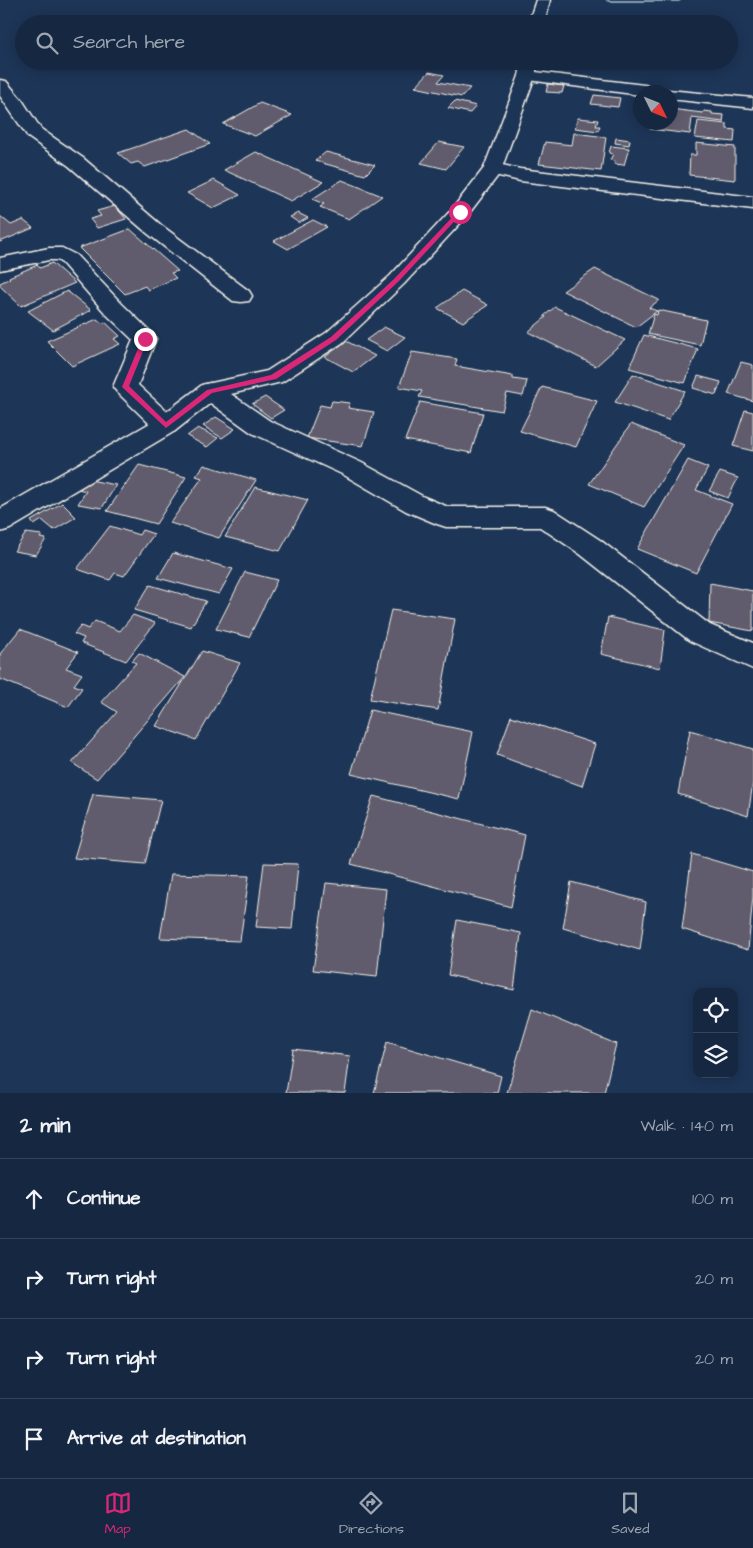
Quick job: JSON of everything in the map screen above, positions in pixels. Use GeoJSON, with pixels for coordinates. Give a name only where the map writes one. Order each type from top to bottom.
{"type":"FeatureCollection","features":[{"type":"Feature","properties":{"kind":"street"},"geometry":{"type":"LineString","coordinates":[[539,15],[543,0]]}},
{"type":"Feature","properties":{"kind":"street"},"geometry":{"type":"LineString","coordinates":[[0,522],[166,426],[210,391],[274,377],[334,338],[397,280],[460,212],[493,169],[528,70]]}},
{"type":"Feature","properties":{"kind":"street"},"geometry":{"type":"LineString","coordinates":[[534,70],[633,87]]}},
{"type":"Feature","properties":{"kind":"street"},"geometry":{"type":"LineString","coordinates":[[0,85],[16,104],[34,133],[76,162],[154,228],[242,296]]}},
{"type":"Feature","properties":{"kind":"street"},"geometry":{"type":"LineString","coordinates":[[678,95],[753,103]]}},
{"type":"Feature","properties":{"kind":"street"},"geometry":{"type":"LineString","coordinates":[[493,169],[520,175],[753,203]]}},
{"type":"Feature","properties":{"kind":"street"},"geometry":{"type":"LineString","coordinates":[[0,264],[49,254],[62,254],[69,259],[114,309],[145,339],[125,387],[166,426]]}},
{"type":"Feature","properties":{"kind":"street"},"geometry":{"type":"LineString","coordinates":[[210,391],[262,427],[353,470],[415,504],[446,517],[545,517],[590,547],[700,633],[753,657]]}},
{"type":"Feature","properties":{"kind":"building"},"geometry":{"type":"Polygon","coordinates":[[[429,72],[444,75],[438,82],[470,88],[462,97],[415,87],[429,72]]]}},
{"type":"Feature","properties":{"kind":"building"},"geometry":{"type":"Polygon","coordinates":[[[548,84],[564,86],[562,93],[546,92],[548,84]]]}},
{"type":"Feature","properties":{"kind":"building"},"geometry":{"type":"Polygon","coordinates":[[[594,95],[620,98],[618,107],[591,104],[594,95]]]}},
{"type":"Feature","properties":{"kind":"building"},"geometry":{"type":"Polygon","coordinates":[[[455,101],[476,106],[470,113],[448,108],[455,101]]]}},
{"type":"Feature","properties":{"kind":"building"},"geometry":{"type":"Polygon","coordinates":[[[260,103],[292,115],[255,136],[223,124],[260,103]]]}},
{"type":"Feature","properties":{"kind":"building"},"geometry":{"type":"Polygon","coordinates":[[[678,110],[703,113],[704,111],[724,115],[723,122],[692,118],[690,134],[658,130],[678,130],[678,110]]]}},
{"type":"Feature","properties":{"kind":"building"},"geometry":{"type":"Polygon","coordinates":[[[578,118],[598,120],[596,126],[600,126],[598,131],[575,128],[578,118]]]}},
{"type":"Feature","properties":{"kind":"building"},"geometry":{"type":"Polygon","coordinates":[[[698,121],[727,124],[727,129],[735,130],[734,142],[695,138],[698,121]]]}},
{"type":"Feature","properties":{"kind":"building"},"geometry":{"type":"Polygon","coordinates":[[[189,129],[210,144],[145,167],[138,162],[131,164],[118,153],[189,129]]]}},
{"type":"Feature","properties":{"kind":"building"},"geometry":{"type":"Polygon","coordinates":[[[574,133],[606,137],[601,171],[539,164],[545,142],[572,145],[574,133]]]}},
{"type":"Feature","properties":{"kind":"building"},"geometry":{"type":"Polygon","coordinates":[[[616,138],[630,140],[629,145],[615,143],[616,138]]]}},
{"type":"Feature","properties":{"kind":"building"},"geometry":{"type":"Polygon","coordinates":[[[439,142],[464,147],[446,169],[421,163],[439,142]]]}},
{"type":"Feature","properties":{"kind":"building"},"geometry":{"type":"Polygon","coordinates":[[[696,143],[735,147],[735,180],[689,175],[690,155],[696,155],[696,143]]]}},
{"type":"Feature","properties":{"kind":"building"},"geometry":{"type":"Polygon","coordinates":[[[611,146],[629,148],[624,165],[614,164],[615,161],[610,160],[613,154],[609,153],[611,146]]]}},
{"type":"Feature","properties":{"kind":"building"},"geometry":{"type":"Polygon","coordinates":[[[256,152],[323,182],[291,201],[224,170],[256,152]]]}},
{"type":"Feature","properties":{"kind":"building"},"geometry":{"type":"Polygon","coordinates":[[[326,152],[375,165],[365,175],[315,161],[326,152]]]}},
{"type":"Feature","properties":{"kind":"building"},"geometry":{"type":"Polygon","coordinates":[[[214,180],[240,195],[213,208],[187,193],[214,180]]]}},
{"type":"Feature","properties":{"kind":"building"},"geometry":{"type":"Polygon","coordinates":[[[342,180],[382,196],[349,219],[320,207],[324,204],[312,199],[342,180]]]}},
{"type":"Feature","properties":{"kind":"building"},"geometry":{"type":"Polygon","coordinates":[[[115,206],[126,219],[97,228],[90,219],[101,216],[97,211],[115,206]]]}},
{"type":"Feature","properties":{"kind":"building"},"geometry":{"type":"Polygon","coordinates":[[[298,213],[308,218],[299,223],[290,217],[298,213]]]}},
{"type":"Feature","properties":{"kind":"building"},"geometry":{"type":"Polygon","coordinates":[[[0,216],[11,225],[23,220],[33,228],[0,242],[0,216]]]}},
{"type":"Feature","properties":{"kind":"building"},"geometry":{"type":"Polygon","coordinates":[[[313,220],[327,227],[288,249],[274,241],[313,220]]]}},
{"type":"Feature","properties":{"kind":"building"},"geometry":{"type":"Polygon","coordinates":[[[130,229],[178,271],[171,273],[176,278],[148,290],[145,286],[125,294],[79,248],[130,229]]]}},
{"type":"Feature","properties":{"kind":"building"},"geometry":{"type":"Polygon","coordinates":[[[52,263],[75,283],[21,306],[0,286],[0,283],[9,277],[37,265],[40,268],[52,263]]]}},
{"type":"Feature","properties":{"kind":"building"},"geometry":{"type":"Polygon","coordinates":[[[595,269],[659,300],[649,308],[657,311],[636,327],[563,291],[595,269]]]}},
{"type":"Feature","properties":{"kind":"building"},"geometry":{"type":"Polygon","coordinates":[[[67,291],[91,310],[53,330],[28,311],[67,291]]]}},
{"type":"Feature","properties":{"kind":"building"},"geometry":{"type":"Polygon","coordinates":[[[462,291],[488,305],[463,322],[437,308],[462,291]]]}},
{"type":"Feature","properties":{"kind":"building"},"geometry":{"type":"Polygon","coordinates":[[[555,307],[625,340],[596,366],[528,332],[555,307]]]}},
{"type":"Feature","properties":{"kind":"building"},"geometry":{"type":"Polygon","coordinates":[[[658,310],[706,320],[700,345],[648,334],[654,314],[657,315],[658,310]]]}},
{"type":"Feature","properties":{"kind":"building"},"geometry":{"type":"Polygon","coordinates":[[[97,319],[102,323],[105,322],[120,336],[114,339],[120,344],[72,366],[47,341],[97,319]]]}},
{"type":"Feature","properties":{"kind":"building"},"geometry":{"type":"Polygon","coordinates":[[[384,327],[405,337],[387,351],[366,340],[384,327]]]}},
{"type":"Feature","properties":{"kind":"building"},"geometry":{"type":"Polygon","coordinates":[[[644,335],[698,349],[685,383],[629,368],[644,335]]]}},
{"type":"Feature","properties":{"kind":"building"},"geometry":{"type":"Polygon","coordinates":[[[346,341],[375,356],[353,372],[325,357],[346,341]]]}},
{"type":"Feature","properties":{"kind":"building"},"geometry":{"type":"Polygon","coordinates":[[[412,352],[457,359],[455,366],[513,376],[513,379],[527,381],[523,396],[507,393],[502,411],[419,397],[422,391],[399,387],[412,352]]]}},
{"type":"Feature","properties":{"kind":"building"},"geometry":{"type":"Polygon","coordinates":[[[741,362],[753,365],[753,401],[728,394],[741,362]]]}},
{"type":"Feature","properties":{"kind":"building"},"geometry":{"type":"Polygon","coordinates":[[[633,374],[685,391],[668,420],[615,402],[633,374]]]}},
{"type":"Feature","properties":{"kind":"building"},"geometry":{"type":"Polygon","coordinates":[[[698,376],[721,382],[716,395],[693,388],[698,376]]]}},
{"type":"Feature","properties":{"kind":"building"},"geometry":{"type":"Polygon","coordinates":[[[542,387],[597,401],[576,447],[520,431],[542,387]]]}},
{"type":"Feature","properties":{"kind":"building"},"geometry":{"type":"Polygon","coordinates":[[[265,397],[284,410],[271,418],[252,404],[265,397]]]}},
{"type":"Feature","properties":{"kind":"building"},"geometry":{"type":"Polygon","coordinates":[[[332,401],[350,403],[348,408],[374,412],[363,446],[307,438],[320,405],[330,407],[332,401]]]}},
{"type":"Feature","properties":{"kind":"building"},"geometry":{"type":"Polygon","coordinates":[[[420,402],[483,413],[471,453],[405,440],[420,402]]]}},
{"type":"Feature","properties":{"kind":"building"},"geometry":{"type":"Polygon","coordinates":[[[745,410],[753,412],[753,451],[733,446],[745,410]]]}},
{"type":"Feature","properties":{"kind":"building"},"geometry":{"type":"Polygon","coordinates":[[[216,417],[235,429],[222,438],[203,426],[216,417]]]}},
{"type":"Feature","properties":{"kind":"building"},"geometry":{"type":"Polygon","coordinates":[[[631,424],[684,445],[644,507],[589,484],[631,424]]]}},
{"type":"Feature","properties":{"kind":"building"},"geometry":{"type":"Polygon","coordinates":[[[198,428],[218,438],[207,447],[187,436],[198,428]]]}},
{"type":"Feature","properties":{"kind":"building"},"geometry":{"type":"Polygon","coordinates":[[[688,460],[708,468],[696,490],[732,504],[696,573],[637,549],[688,460]]]}},
{"type":"Feature","properties":{"kind":"building"},"geometry":{"type":"Polygon","coordinates":[[[139,465],[186,477],[156,524],[107,511],[139,465]]]}},
{"type":"Feature","properties":{"kind":"building"},"geometry":{"type":"Polygon","coordinates":[[[204,465],[256,480],[219,538],[170,523],[202,478],[196,476],[204,465]]]}},
{"type":"Feature","properties":{"kind":"building"},"geometry":{"type":"Polygon","coordinates":[[[720,472],[738,478],[728,498],[709,491],[720,472]]]}},
{"type":"Feature","properties":{"kind":"building"},"geometry":{"type":"Polygon","coordinates":[[[84,479],[116,485],[102,508],[78,504],[86,491],[78,489],[84,479]]]}},
{"type":"Feature","properties":{"kind":"building"},"geometry":{"type":"Polygon","coordinates":[[[255,487],[308,500],[280,551],[225,537],[255,487]]]}},
{"type":"Feature","properties":{"kind":"building"},"geometry":{"type":"Polygon","coordinates":[[[62,503],[76,517],[54,530],[42,520],[34,525],[31,521],[62,503]]]}},
{"type":"Feature","properties":{"kind":"building"},"geometry":{"type":"Polygon","coordinates":[[[110,526],[139,535],[142,530],[154,534],[124,576],[115,573],[110,580],[77,569],[110,526]]]}},
{"type":"Feature","properties":{"kind":"building"},"geometry":{"type":"Polygon","coordinates":[[[26,533],[42,535],[40,538],[46,539],[36,555],[14,551],[26,533]]]}},
{"type":"Feature","properties":{"kind":"building"},"geometry":{"type":"Polygon","coordinates":[[[173,553],[233,569],[219,594],[158,578],[173,553]]]}},
{"type":"Feature","properties":{"kind":"building"},"geometry":{"type":"Polygon","coordinates":[[[245,572],[277,580],[249,637],[216,629],[245,572]]]}},
{"type":"Feature","properties":{"kind":"building"},"geometry":{"type":"Polygon","coordinates":[[[710,583],[753,591],[753,631],[709,623],[710,583]]]}},
{"type":"Feature","properties":{"kind":"building"},"geometry":{"type":"Polygon","coordinates":[[[150,585],[206,601],[191,627],[134,610],[150,585]]]}},
{"type":"Feature","properties":{"kind":"building"},"geometry":{"type":"Polygon","coordinates":[[[391,610],[455,619],[438,710],[370,699],[391,610]]]}},
{"type":"Feature","properties":{"kind":"building"},"geometry":{"type":"Polygon","coordinates":[[[133,615],[155,623],[126,661],[81,643],[84,638],[74,634],[81,626],[88,629],[95,621],[120,631],[133,615]]]}},
{"type":"Feature","properties":{"kind":"building"},"geometry":{"type":"Polygon","coordinates":[[[608,617],[665,630],[660,668],[601,654],[608,617]]]}},
{"type":"Feature","properties":{"kind":"building"},"geometry":{"type":"Polygon","coordinates":[[[20,629],[78,652],[66,668],[82,674],[74,685],[82,688],[68,707],[0,679],[0,654],[20,629]]]}},
{"type":"Feature","properties":{"kind":"building"},"geometry":{"type":"Polygon","coordinates":[[[202,651],[240,663],[196,740],[156,726],[202,651]]]}},
{"type":"Feature","properties":{"kind":"building"},"geometry":{"type":"Polygon","coordinates":[[[139,653],[185,677],[97,779],[72,763],[117,712],[101,702],[136,663],[132,661],[139,653]]]}},
{"type":"Feature","properties":{"kind":"building"},"geometry":{"type":"Polygon","coordinates":[[[370,710],[473,732],[459,799],[351,774],[370,710]]]}},
{"type":"Feature","properties":{"kind":"building"},"geometry":{"type":"Polygon","coordinates":[[[511,716],[595,744],[582,786],[497,755],[511,716]]]}},
{"type":"Feature","properties":{"kind":"building"},"geometry":{"type":"Polygon","coordinates":[[[690,730],[753,749],[753,782],[748,816],[678,794],[690,730]]]}},
{"type":"Feature","properties":{"kind":"building"},"geometry":{"type":"Polygon","coordinates":[[[93,794],[161,800],[145,864],[74,858],[93,794]]]}},
{"type":"Feature","properties":{"kind":"building"},"geometry":{"type":"Polygon","coordinates":[[[373,796],[525,835],[511,907],[351,864],[373,796]]]}},
{"type":"Feature","properties":{"kind":"building"},"geometry":{"type":"Polygon","coordinates":[[[692,854],[753,872],[753,896],[748,950],[682,929],[692,854]]]}},
{"type":"Feature","properties":{"kind":"building"},"geometry":{"type":"Polygon","coordinates":[[[264,863],[298,864],[292,929],[256,927],[264,863]]]}},
{"type":"Feature","properties":{"kind":"building"},"geometry":{"type":"Polygon","coordinates":[[[171,874],[249,876],[240,941],[160,938],[171,874]]]}},
{"type":"Feature","properties":{"kind":"building"},"geometry":{"type":"Polygon","coordinates":[[[571,882],[646,902],[640,950],[563,928],[571,882]]]}},
{"type":"Feature","properties":{"kind":"building"},"geometry":{"type":"Polygon","coordinates":[[[326,883],[386,889],[377,977],[313,970],[326,883]]]}},
{"type":"Feature","properties":{"kind":"building"},"geometry":{"type":"Polygon","coordinates":[[[457,920],[521,933],[514,990],[448,975],[457,920]]]}},
{"type":"Feature","properties":{"kind":"building"},"geometry":{"type":"Polygon","coordinates":[[[532,1009],[616,1044],[604,1093],[507,1093],[532,1009]]]}},
{"type":"Feature","properties":{"kind":"building"},"geometry":{"type":"Polygon","coordinates":[[[387,1042],[501,1076],[497,1093],[374,1093],[387,1042]]]}},
{"type":"Feature","properties":{"kind":"building"},"geometry":{"type":"Polygon","coordinates":[[[293,1049],[350,1056],[345,1093],[286,1093],[293,1049]]]}},
{"type":"Feature","properties":{"kind":"waterway"},"geometry":{"type":"LineString","coordinates":[[608,0],[679,0]]}},
{"type":"Feature","properties":{"kind":"route"},"geometry":{"type":"LineString","coordinates":[[145,339],[125,387],[166,426],[210,391],[274,377],[334,338],[397,280],[460,212]]}}]}
